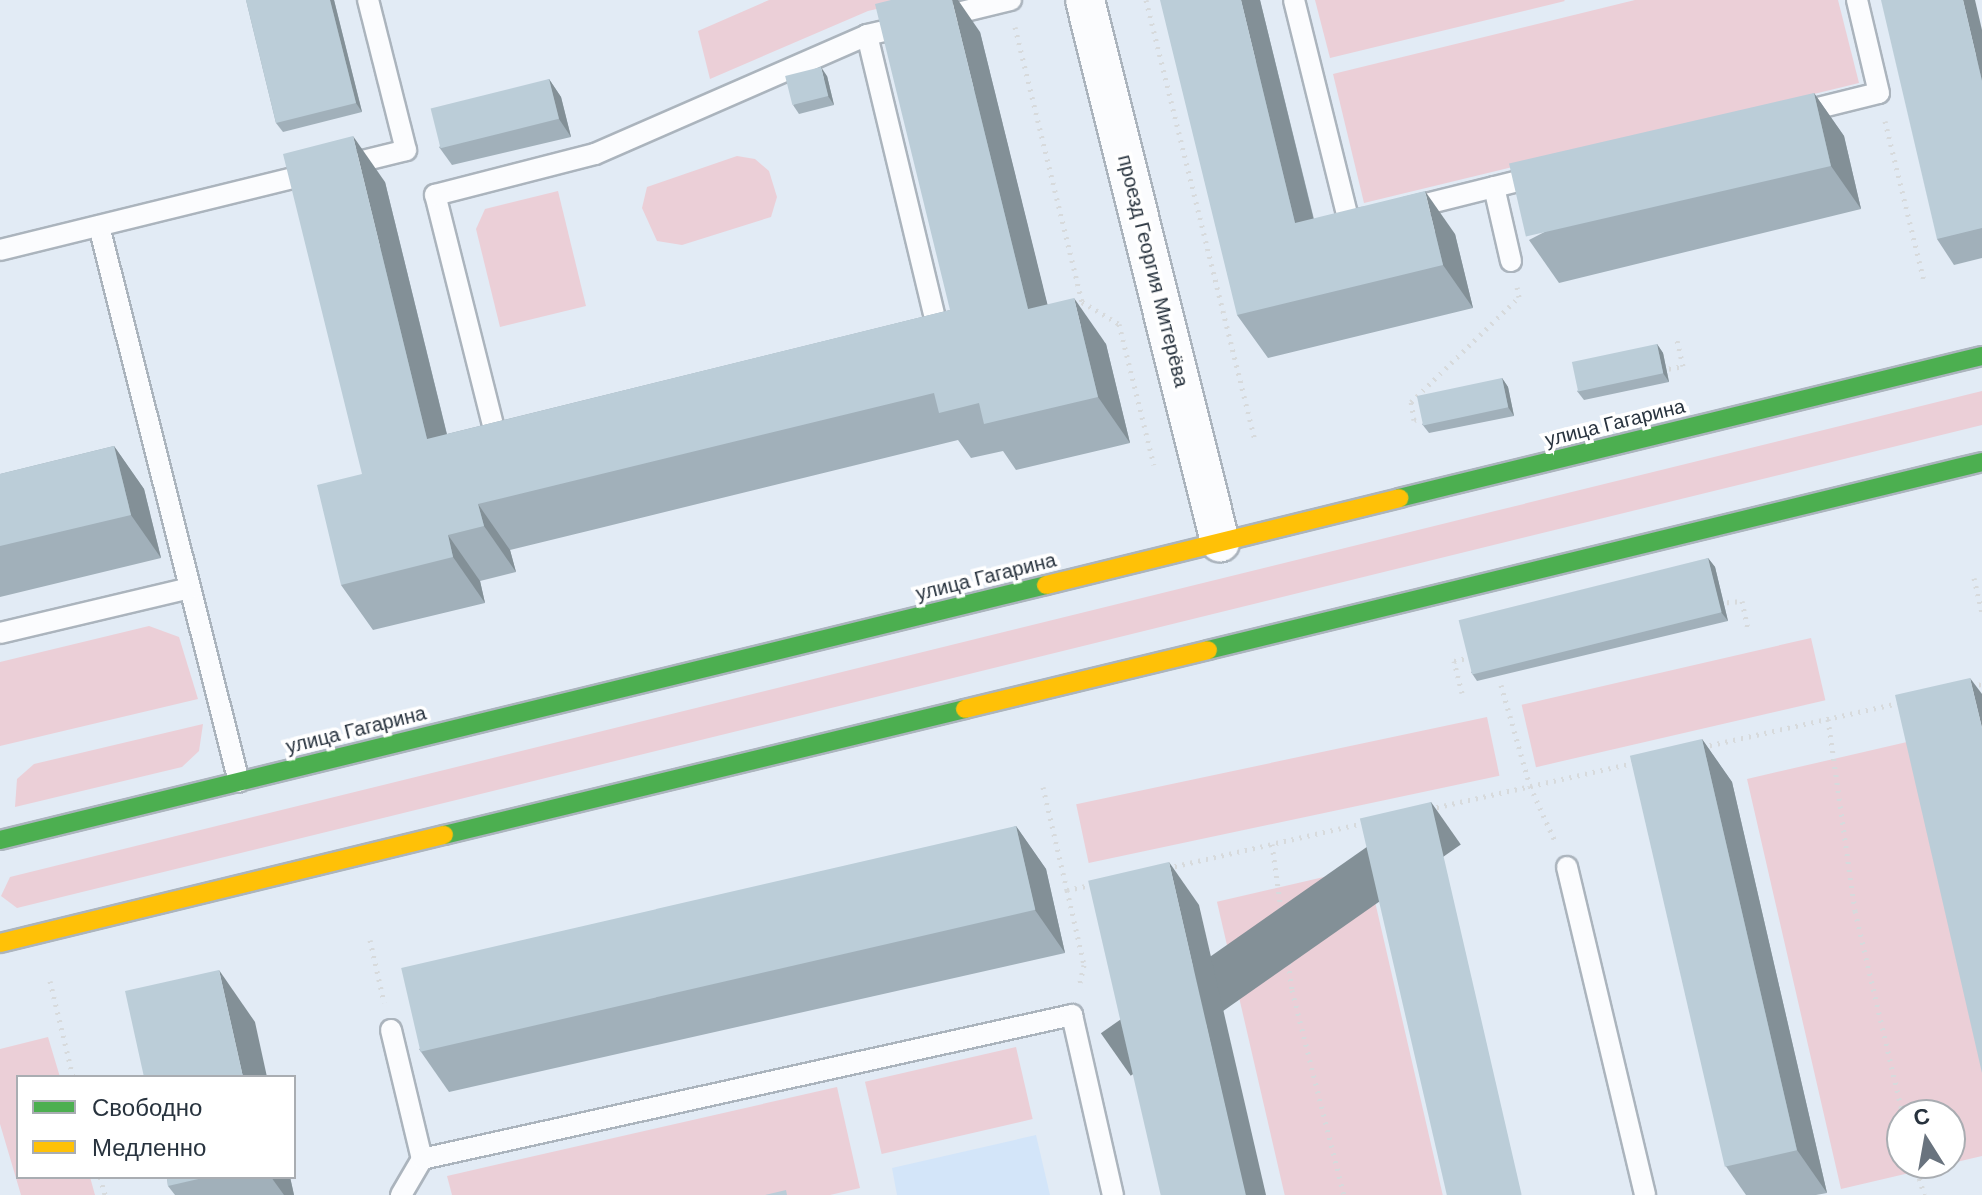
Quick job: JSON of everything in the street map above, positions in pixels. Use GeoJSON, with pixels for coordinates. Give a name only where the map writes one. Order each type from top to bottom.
{"type":"FeatureCollection","features":[{"type":"Feature","properties":{"kind":"main road","name":"улица Гагарина"},"geometry":{"type":"LineString","coordinates":[[0,840],[1982,356]]}},
{"type":"Feature","properties":{"kind":"main road"},"geometry":{"type":"LineString","coordinates":[[0,943],[1982,462]]}},
{"type":"Feature","properties":{"kind":"street","name":"проезд Георгия Митерёва"},"geometry":{"type":"LineString","coordinates":[[1085,0],[1220,542]]}},
{"type":"Feature","properties":{"kind":"lane"},"geometry":{"type":"LineString","coordinates":[[0,250],[406,150],[368,0]]}},
{"type":"Feature","properties":{"kind":"lane"},"geometry":{"type":"LineString","coordinates":[[525,434],[497,441],[435,195],[595,154],[867,35],[1010,0]]}},
{"type":"Feature","properties":{"kind":"lane"},"geometry":{"type":"LineString","coordinates":[[1294,0],[1349,223],[1555,172]]}},
{"type":"Feature","properties":{"kind":"lane"},"geometry":{"type":"LineString","coordinates":[[1771,120],[1879,93],[1857,0]]}},
{"type":"Feature","properties":{"kind":"lane"},"geometry":{"type":"LineString","coordinates":[[867,35],[938,330],[908,338]]}},
{"type":"Feature","properties":{"kind":"lane"},"geometry":{"type":"LineString","coordinates":[[1494,187],[1511,261]]}},
{"type":"Feature","properties":{"kind":"lane"},"geometry":{"type":"LineString","coordinates":[[99,226],[239,782]]}},
{"type":"Feature","properties":{"kind":"lane"},"geometry":{"type":"LineString","coordinates":[[0,633],[190,588]]}},
{"type":"Feature","properties":{"kind":"lane"},"geometry":{"type":"LineString","coordinates":[[1567,867],[1645,1195]]}},
{"type":"Feature","properties":{"kind":"lane"},"geometry":{"type":"LineString","coordinates":[[422,1159],[1072,1015],[1113,1195]]}},
{"type":"Feature","properties":{"kind":"lane"},"geometry":{"type":"LineString","coordinates":[[391,1030],[422,1159],[401,1195]]}},
{"type":"Feature","properties":{"kind":"path"},"geometry":{"type":"LineString","coordinates":[[1010,0],[1082,302],[1119,324],[1154,465]]}},
{"type":"Feature","properties":{"kind":"path"},"geometry":{"type":"LineString","coordinates":[[1146,0],[1255,440]]}},
{"type":"Feature","properties":{"kind":"path"},"geometry":{"type":"LineString","coordinates":[[1879,93],[1924,281]]}},
{"type":"Feature","properties":{"kind":"path"},"geometry":{"type":"LineString","coordinates":[[1430,417],[1414,420],[1411,402],[1519,297],[1511,261]]}},
{"type":"Feature","properties":{"kind":"path"},"geometry":{"type":"LineString","coordinates":[[1648,373],[1683,366],[1677,339]]}},
{"type":"Feature","properties":{"kind":"path"},"geometry":{"type":"LineString","coordinates":[[1974,578],[1982,613]]}},
{"type":"Feature","properties":{"kind":"path"},"geometry":{"type":"LineString","coordinates":[[1709,606],[1742,601],[1748,629]]}},
{"type":"Feature","properties":{"kind":"path"},"geometry":{"type":"LineString","coordinates":[[1462,693],[1454,661],[1486,653]]}},
{"type":"Feature","properties":{"kind":"path"},"geometry":{"type":"LineString","coordinates":[[1967,687],[1982,684]]}},
{"type":"Feature","properties":{"kind":"path"},"geometry":{"type":"LineString","coordinates":[[1501,685],[1530,786],[1567,867]]}},
{"type":"Feature","properties":{"kind":"path"},"geometry":{"type":"LineString","coordinates":[[1694,749],[1905,701]]}},
{"type":"Feature","properties":{"kind":"path"},"geometry":{"type":"LineString","coordinates":[[1828,719],[1855,911],[1899,1099]]}},
{"type":"Feature","properties":{"kind":"path"},"geometry":{"type":"LineString","coordinates":[[1424,810],[1649,759]]}},
{"type":"Feature","properties":{"kind":"path"},"geometry":{"type":"LineString","coordinates":[[1043,787],[1084,965],[1072,1015]]}},
{"type":"Feature","properties":{"kind":"path"},"geometry":{"type":"LineString","coordinates":[[1155,870],[1378,820]]}},
{"type":"Feature","properties":{"kind":"path"},"geometry":{"type":"LineString","coordinates":[[1272,844],[1292,990],[1344,1195]]}},
{"type":"Feature","properties":{"kind":"path"},"geometry":{"type":"LineString","coordinates":[[1067,890],[1111,880]]}},
{"type":"Feature","properties":{"kind":"path"},"geometry":{"type":"LineString","coordinates":[[370,940],[391,1030]]}},
{"type":"Feature","properties":{"kind":"path"},"geometry":{"type":"LineString","coordinates":[[50,981],[73,1075]]}},
{"type":"Feature","properties":{"kind":"shaded area"},"geometry":{"type":"Polygon","coordinates":[[[769,0],[915,0],[868,11],[710,79],[698,31],[769,0]]]}},
{"type":"Feature","properties":{"kind":"shaded area"},"geometry":{"type":"Polygon","coordinates":[[[1315,0],[1564,0],[1565,1],[1330,58],[1315,0]]]}},
{"type":"Feature","properties":{"kind":"shaded area"},"geometry":{"type":"Polygon","coordinates":[[[1635,0],[1838,0],[1859,83],[1364,203],[1333,74],[1635,0]]]}},
{"type":"Feature","properties":{"kind":"shaded area"},"geometry":{"type":"Polygon","coordinates":[[[737,156],[755,159],[769,171],[777,197],[771,217],[682,245],[657,241],[642,208],[647,187],[737,156]]]}},
{"type":"Feature","properties":{"kind":"shaded area"},"geometry":{"type":"Polygon","coordinates":[[[558,191],[586,306],[500,327],[476,229],[485,209],[558,191]]]}},
{"type":"Feature","properties":{"kind":"shaded area"},"geometry":{"type":"Polygon","coordinates":[[[1982,391],[1982,425],[17,908],[1,896],[10,877],[1982,391]]]}},
{"type":"Feature","properties":{"kind":"shaded area"},"geometry":{"type":"Polygon","coordinates":[[[149,626],[179,637],[198,699],[0,746],[0,662],[149,626]]]}},
{"type":"Feature","properties":{"kind":"shaded area"},"geometry":{"type":"Polygon","coordinates":[[[1811,638],[1825,700],[1536,767],[1522,705],[1811,638]]]}},
{"type":"Feature","properties":{"kind":"shaded area"},"geometry":{"type":"Polygon","coordinates":[[[1487,717],[1499,776],[1089,863],[1076,804],[1487,717]]]}},
{"type":"Feature","properties":{"kind":"shaded area"},"geometry":{"type":"Polygon","coordinates":[[[203,724],[199,751],[182,767],[15,807],[17,779],[34,764],[203,724]]]}},
{"type":"Feature","properties":{"kind":"shaded area"},"geometry":{"type":"Polygon","coordinates":[[[1907,742],[1982,1070],[1982,1156],[1966,1160],[1966,1099],[1886,1099],[1886,1178],[1841,1189],[1747,779],[1907,742]]]}},
{"type":"Feature","properties":{"kind":"shaded area"},"geometry":{"type":"Polygon","coordinates":[[[1367,867],[1443,1195],[1285,1195],[1217,902],[1367,867]]]}},
{"type":"Feature","properties":{"kind":"shaded area"},"geometry":{"type":"Polygon","coordinates":[[[48,1037],[59,1075],[16,1075],[16,1178],[0,1124],[0,1049],[48,1037]]]}},
{"type":"Feature","properties":{"kind":"shaded area"},"geometry":{"type":"Polygon","coordinates":[[[1016,1047],[1033,1119],[882,1154],[865,1082],[1016,1047]]]}},
{"type":"Feature","properties":{"kind":"shaded area"},"geometry":{"type":"Polygon","coordinates":[[[837,1087],[860,1188],[830,1195],[452,1195],[447,1176],[837,1087]]]}},
{"type":"Feature","properties":{"kind":"shaded area"},"geometry":{"type":"Polygon","coordinates":[[[1036,1135],[1050,1195],[897,1195],[892,1168],[1036,1135]]]}},
{"type":"Feature","properties":{"kind":"shaded area"},"geometry":{"type":"Polygon","coordinates":[[[16,1179],[91,1179],[95,1195],[21,1195],[16,1179]]]}},
{"type":"Feature","properties":{"kind":"building"},"geometry":{"type":"Polygon","coordinates":[[[246,0],[330,0],[356,103],[276,123],[246,0]]]}},
{"type":"Feature","properties":{"kind":"building"},"geometry":{"type":"Polygon","coordinates":[[[891,0],[952,0],[1028,309],[1074,298],[1098,397],[984,424],[979,403],[939,413],[934,393],[478,504],[484,526],[448,535],[453,557],[341,585],[317,485],[362,474],[283,154],[353,136],[427,439],[950,310],[875,4],[891,0]]]}},
{"type":"Feature","properties":{"kind":"building"},"geometry":{"type":"Polygon","coordinates":[[[1160,0],[1241,0],[1295,223],[1425,191],[1443,265],[1237,315],[1160,0]]]}},
{"type":"Feature","properties":{"kind":"building"},"geometry":{"type":"Polygon","coordinates":[[[1881,0],[1963,0],[1982,81],[1982,228],[1937,239],[1881,0]]]}},
{"type":"Feature","properties":{"kind":"building"},"geometry":{"type":"Polygon","coordinates":[[[821,67],[828,96],[792,105],[785,76],[821,67]]]}},
{"type":"Feature","properties":{"kind":"building"},"geometry":{"type":"Polygon","coordinates":[[[549,79],[559,119],[441,148],[431,109],[549,79]]]}},
{"type":"Feature","properties":{"kind":"building"},"geometry":{"type":"Polygon","coordinates":[[[1814,93],[1831,166],[1526,236],[1509,163],[1814,93]]]}},
{"type":"Feature","properties":{"kind":"building"},"geometry":{"type":"Polygon","coordinates":[[[1657,344],[1663,373],[1578,391],[1572,362],[1657,344]]]}},
{"type":"Feature","properties":{"kind":"building"},"geometry":{"type":"Polygon","coordinates":[[[1502,378],[1508,407],[1423,425],[1417,396],[1502,378]]]}},
{"type":"Feature","properties":{"kind":"building"},"geometry":{"type":"Polygon","coordinates":[[[114,446],[131,515],[0,546],[0,474],[114,446]]]}},
{"type":"Feature","properties":{"kind":"building"},"geometry":{"type":"Polygon","coordinates":[[[1708,558],[1722,612],[1472,675],[1459,620],[1708,558]]]}},
{"type":"Feature","properties":{"kind":"building"},"geometry":{"type":"Polygon","coordinates":[[[1970,678],[1982,728],[1982,1073],[1895,695],[1970,678]]]}},
{"type":"Feature","properties":{"kind":"building"},"geometry":{"type":"Polygon","coordinates":[[[1702,739],[1797,1150],[1725,1167],[1630,756],[1702,739]]]}},
{"type":"Feature","properties":{"kind":"building"},"geometry":{"type":"Polygon","coordinates":[[[1431,802],[1522,1195],[1447,1195],[1360,818],[1431,802]]]}},
{"type":"Feature","properties":{"kind":"building"},"geometry":{"type":"Polygon","coordinates":[[[1016,826],[1035,910],[421,1052],[401,968],[1016,826]]]}},
{"type":"Feature","properties":{"kind":"building"},"geometry":{"type":"Polygon","coordinates":[[[1169,862],[1246,1195],[1161,1195],[1088,881],[1169,862]]]}},
{"type":"Feature","properties":{"kind":"building"},"geometry":{"type":"Polygon","coordinates":[[[219,970],[243,1075],[144,1075],[125,991],[219,970]]]}},
{"type":"Feature","properties":{"kind":"building"},"geometry":{"type":"Polygon","coordinates":[[[167,1179],[198,1179],[168,1186],[167,1179]]]}},
{"type":"Feature","properties":{"kind":"building"},"geometry":{"type":"Polygon","coordinates":[[[786,1190],[787,1195],[765,1195],[786,1190]]]}},
{"type":"Feature","properties":{"kind":"traffic: fast"},"geometry":{"type":"LineString","coordinates":[[1399,498],[1982,356]]}},
{"type":"Feature","properties":{"kind":"traffic: fast"},"geometry":{"type":"LineString","coordinates":[[1208,650],[1982,462]]}},
{"type":"Feature","properties":{"kind":"traffic: fast"},"geometry":{"type":"LineString","coordinates":[[0,840],[1046,585]]}},
{"type":"Feature","properties":{"kind":"traffic: fast"},"geometry":{"type":"LineString","coordinates":[[444,835],[965,709]]}},
{"type":"Feature","properties":{"kind":"traffic: slow"},"geometry":{"type":"LineString","coordinates":[[1046,585],[1399,498]]}},
{"type":"Feature","properties":{"kind":"traffic: slow"},"geometry":{"type":"LineString","coordinates":[[965,709],[1208,650]]}},
{"type":"Feature","properties":{"kind":"traffic: slow"},"geometry":{"type":"LineString","coordinates":[[0,943],[444,835]]}}]}
